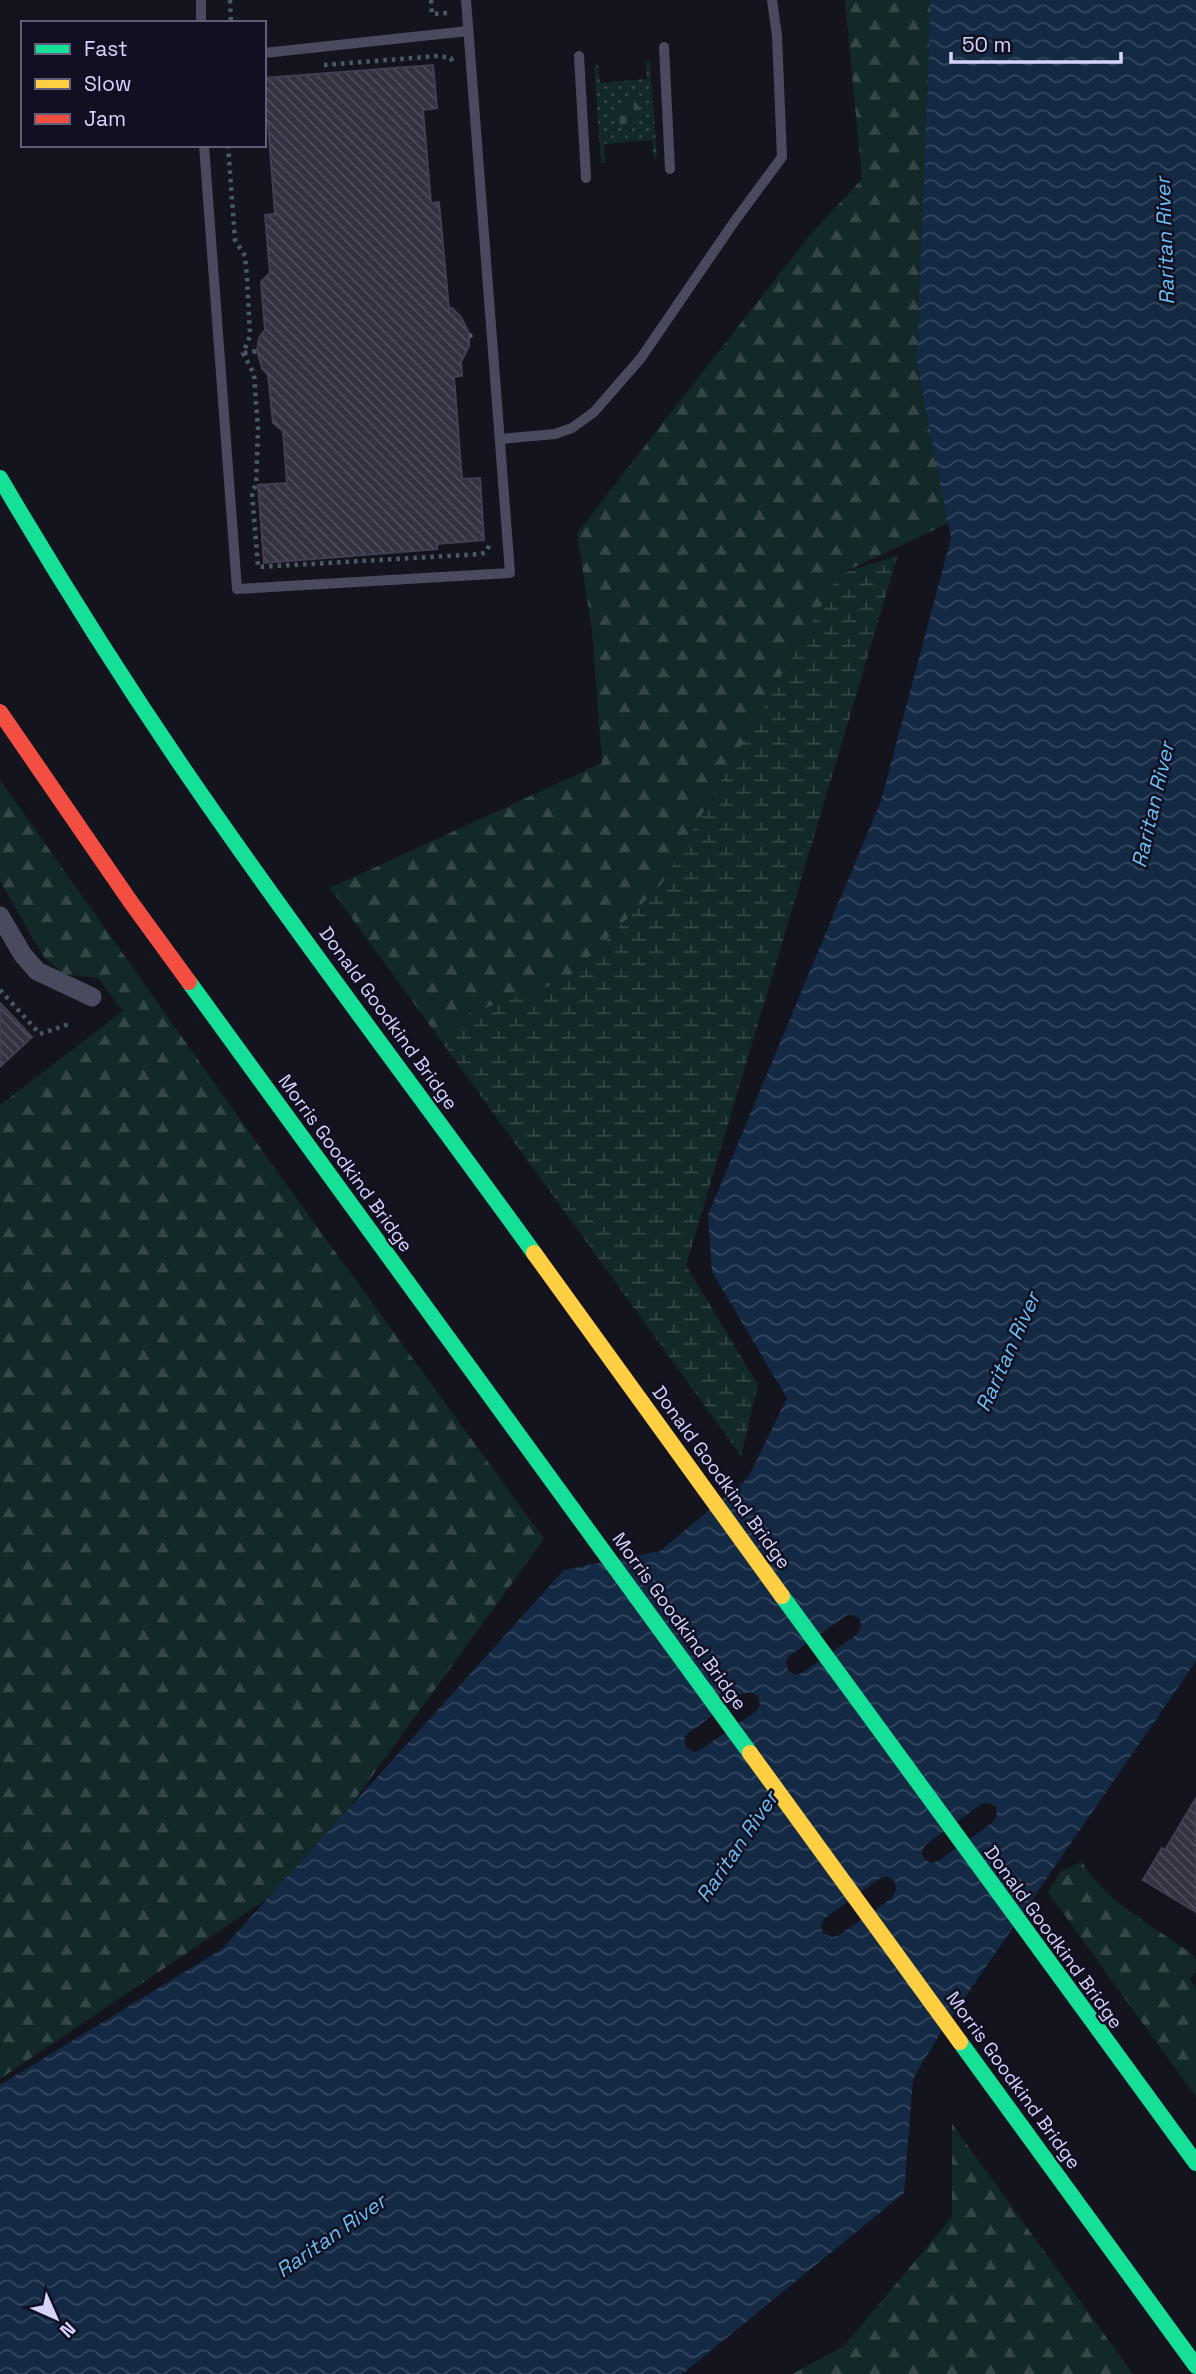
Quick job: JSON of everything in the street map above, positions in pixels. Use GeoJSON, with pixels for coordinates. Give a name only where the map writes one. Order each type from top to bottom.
{"type":"FeatureCollection","features":[{"type":"Feature","properties":{"kind":"highway","name":"Donald Goodkind Bridge"},"geometry":{"type":"LineString","coordinates":[[0,478],[70,597],[216,814],[894,1749],[1024,1933],[1196,2164]]}},
{"type":"Feature","properties":{"kind":"highway","name":"Morris Goodkind Bridge"},"geometry":{"type":"LineString","coordinates":[[0,712],[130,901],[1196,2366]]}},
{"type":"Feature","properties":{"kind":"street"},"geometry":{"type":"LineString","coordinates":[[0,916],[23,956],[37,971],[92,997]]}},
{"type":"Feature","properties":{"kind":"lane"},"geometry":{"type":"LineString","coordinates":[[201,0],[201,21]]}},
{"type":"Feature","properties":{"kind":"lane"},"geometry":{"type":"LineString","coordinates":[[204,147],[237,589],[510,573],[466,0]]}},
{"type":"Feature","properties":{"kind":"lane"},"geometry":{"type":"LineString","coordinates":[[500,439],[555,434],[572,428],[594,412],[641,358],[734,222],[782,158],[777,36],[772,0]]}},
{"type":"Feature","properties":{"kind":"lane"},"geometry":{"type":"LineString","coordinates":[[266,53],[468,31]]}},
{"type":"Feature","properties":{"kind":"lane"},"geometry":{"type":"LineString","coordinates":[[664,47],[670,169]]}},
{"type":"Feature","properties":{"kind":"lane"},"geometry":{"type":"LineString","coordinates":[[579,56],[586,178]]}},
{"type":"Feature","properties":{"kind":"path"},"geometry":{"type":"LineString","coordinates":[[230,0],[232,21]]}},
{"type":"Feature","properties":{"kind":"path"},"geometry":{"type":"LineString","coordinates":[[430,0],[432,14],[448,13]]}},
{"type":"Feature","properties":{"kind":"path"},"geometry":{"type":"LineString","coordinates":[[314,66],[438,56],[451,58],[454,70]]}},
{"type":"Feature","properties":{"kind":"path"},"geometry":{"type":"LineString","coordinates":[[228,147],[235,240],[245,256],[247,277],[250,336],[243,354]]}},
{"type":"Feature","properties":{"kind":"path"},"geometry":{"type":"LineString","coordinates":[[469,336],[476,335],[475,322]]}},
{"type":"Feature","properties":{"kind":"path"},"geometry":{"type":"LineString","coordinates":[[243,354],[257,351]]}},
{"type":"Feature","properties":{"kind":"path"},"geometry":{"type":"LineString","coordinates":[[243,354],[254,373],[257,415],[256,485],[252,492],[258,567],[481,554],[490,547],[492,538]]}},
{"type":"Feature","properties":{"kind":"path"},"geometry":{"type":"LineString","coordinates":[[0,990],[40,1034],[69,1024]]}},
{"type":"Feature","properties":{"kind":"green space"},"geometry":{"type":"Polygon","coordinates":[[[845,0],[1017,0],[951,522],[840,574],[662,884],[565,981],[462,1016],[442,1042],[330,888],[602,763],[592,631],[577,533],[809,236],[862,179],[845,0]]]}},
{"type":"Feature","properties":{"kind":"green space"},"geometry":{"type":"Polygon","coordinates":[[[650,61],[657,158],[654,158],[652,140],[604,144],[605,163],[601,163],[594,66],[598,65],[600,83],[647,79],[646,62],[650,61]]]}},
{"type":"Feature","properties":{"kind":"green space"},"geometry":{"type":"Polygon","coordinates":[[[630,96],[645,113],[625,131],[610,113],[630,96]]]}},
{"type":"Feature","properties":{"kind":"green space"},"geometry":{"type":"Polygon","coordinates":[[[898,555],[686,1265],[758,1385],[741,1456],[442,1042],[461,1016],[565,981],[662,884],[840,574],[898,555]]]}},
{"type":"Feature","properties":{"kind":"green space"},"geometry":{"type":"Polygon","coordinates":[[[0,780],[283,1180],[544,1539],[298,1878],[0,2079],[0,1105],[123,1011],[98,978],[64,974],[44,957],[0,881],[0,780]]]}},
{"type":"Feature","properties":{"kind":"green space"},"geometry":{"type":"Polygon","coordinates":[[[1082,1862],[1117,1901],[1191,1953],[1196,1960],[1196,1972],[1190,1979],[1196,1989],[1196,2097],[1048,1892],[1061,1871],[1082,1862]]]}},
{"type":"Feature","properties":{"kind":"green space"},"geometry":{"type":"Polygon","coordinates":[[[952,2124],[1133,2374],[792,2374],[844,2346],[952,2217],[952,2124]]]}},
{"type":"Feature","properties":{"kind":"water","name":"Raritan River"},"geometry":{"type":"Polygon","coordinates":[[[931,0],[1196,0],[1196,1661],[939,2035],[913,2079],[904,2193],[682,2374],[0,2374],[0,2085],[222,1949],[564,1570],[660,1551],[748,1478],[787,1398],[712,1272],[708,1215],[881,801],[951,538],[917,363],[931,0]]]}},
{"type":"Feature","properties":{"kind":"pier"},"geometry":{"type":"Polygon","coordinates":[[[847,1615],[860,1619],[861,1628],[856,1635],[802,1673],[795,1675],[788,1670],[786,1663],[789,1656],[847,1615]]]}},
{"type":"Feature","properties":{"kind":"pier"},"geometry":{"type":"Polygon","coordinates":[[[751,1692],[758,1696],[760,1705],[755,1712],[700,1750],[694,1752],[686,1747],[684,1741],[687,1734],[742,1694],[751,1692]]]}},
{"type":"Feature","properties":{"kind":"pier"},"geometry":{"type":"Polygon","coordinates":[[[983,1803],[996,1807],[997,1816],[992,1823],[938,1861],[931,1863],[924,1859],[922,1852],[925,1845],[983,1803]]]}},
{"type":"Feature","properties":{"kind":"pier"},"geometry":{"type":"Polygon","coordinates":[[[882,1877],[888,1877],[895,1882],[896,1890],[892,1898],[838,1936],[831,1937],[823,1933],[821,1926],[824,1919],[882,1877]]]}},
{"type":"Feature","properties":{"kind":"building"},"geometry":{"type":"Polygon","coordinates":[[[433,65],[437,108],[423,110],[431,203],[439,202],[449,309],[452,308],[461,317],[469,333],[469,346],[461,362],[462,376],[454,377],[462,479],[480,478],[484,540],[437,544],[437,549],[264,563],[258,485],[287,483],[283,431],[273,423],[268,375],[262,368],[257,351],[259,338],[265,330],[261,282],[270,273],[265,215],[275,214],[266,123],[266,78],[433,65]]]}},
{"type":"Feature","properties":{"kind":"building"},"geometry":{"type":"Polygon","coordinates":[[[0,1003],[32,1037],[0,1067],[0,1003]]]}},
{"type":"Feature","properties":{"kind":"building"},"geometry":{"type":"Polygon","coordinates":[[[1196,1798],[1196,1912],[1143,1880],[1162,1848],[1165,1850],[1196,1798]]]}},
{"type":"Feature","properties":{"kind":"traffic: fast"},"geometry":{"type":"LineString","coordinates":[[0,478],[89,625],[183,768],[534,1253]]}},
{"type":"Feature","properties":{"kind":"traffic: fast"},"geometry":{"type":"LineString","coordinates":[[189,982],[750,1753]]}},
{"type":"Feature","properties":{"kind":"traffic: fast"},"geometry":{"type":"LineString","coordinates":[[782,1596],[1196,2163]]}},
{"type":"Feature","properties":{"kind":"traffic: fast"},"geometry":{"type":"LineString","coordinates":[[960,2042],[1196,2366]]}},
{"type":"Feature","properties":{"kind":"traffic: slow"},"geometry":{"type":"LineString","coordinates":[[534,1253],[782,1596]]}},
{"type":"Feature","properties":{"kind":"traffic: slow"},"geometry":{"type":"LineString","coordinates":[[750,1753],[960,2042]]}},
{"type":"Feature","properties":{"kind":"traffic: jam"},"geometry":{"type":"LineString","coordinates":[[0,712],[189,982]]}}]}
